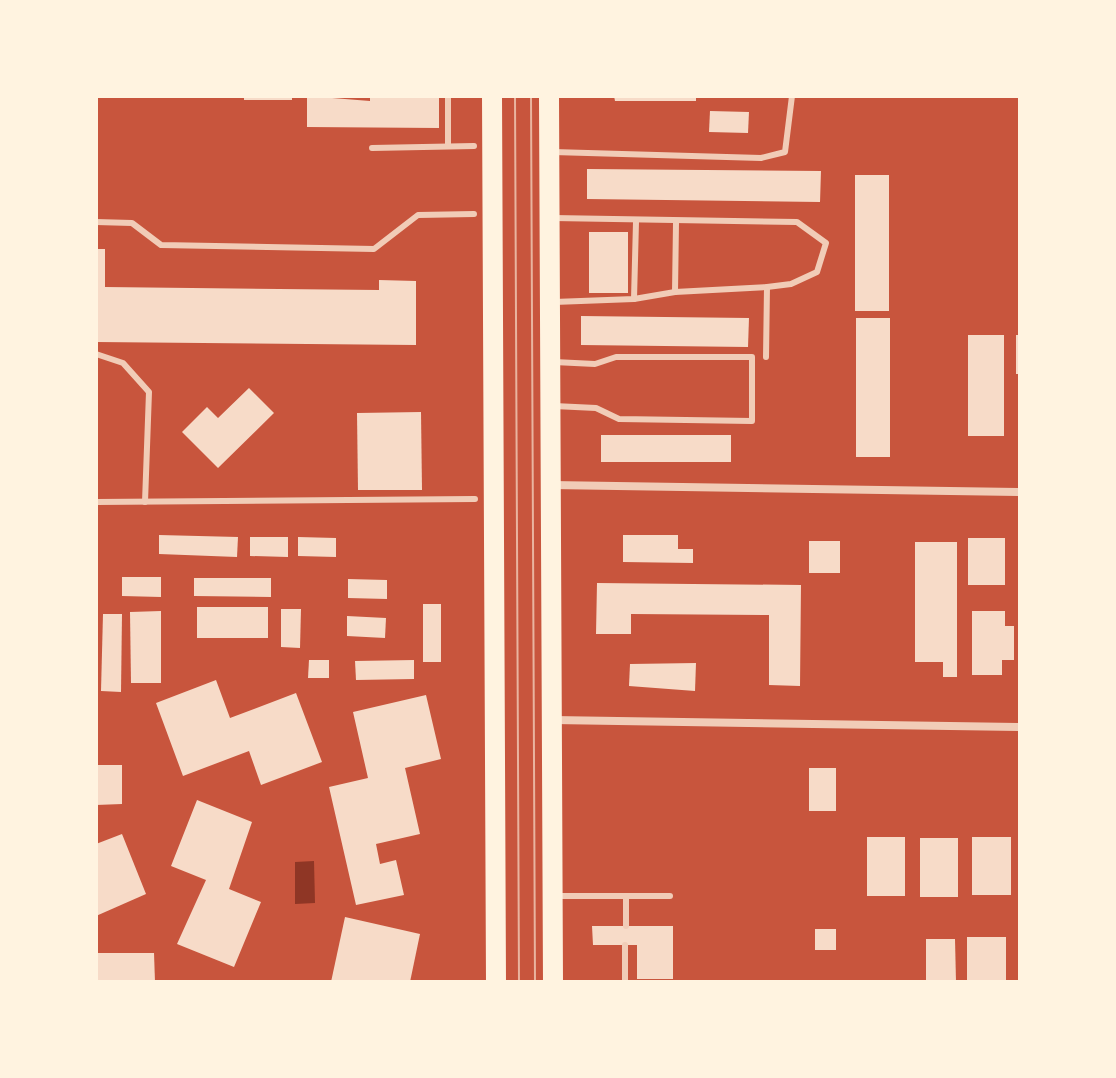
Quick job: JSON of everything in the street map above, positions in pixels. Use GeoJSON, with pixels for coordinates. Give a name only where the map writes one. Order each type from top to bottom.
{"type":"FeatureCollection","features":[{"type":"Feature","properties":{"kind":"main road"},"geometry":{"type":"LineString","coordinates":[[492,96],[496,982]]}},
{"type":"Feature","properties":{"kind":"main road"},"geometry":{"type":"LineString","coordinates":[[549,96],[553,982]]}},
{"type":"Feature","properties":{"kind":"street"},"geometry":{"type":"LineString","coordinates":[[551,485],[1020,492]]}},
{"type":"Feature","properties":{"kind":"street"},"geometry":{"type":"LineString","coordinates":[[552,720],[1020,727]]}},
{"type":"Feature","properties":{"kind":"lane"},"geometry":{"type":"LineString","coordinates":[[448,96],[448,146]]}},
{"type":"Feature","properties":{"kind":"lane"},"geometry":{"type":"LineString","coordinates":[[549,152],[761,158],[785,152],[792,96]]}},
{"type":"Feature","properties":{"kind":"lane"},"geometry":{"type":"LineString","coordinates":[[372,148],[474,146]]}},
{"type":"Feature","properties":{"kind":"lane"},"geometry":{"type":"LineString","coordinates":[[96,222],[132,223],[161,245],[374,249],[418,215],[474,214]]}},
{"type":"Feature","properties":{"kind":"lane"},"geometry":{"type":"LineString","coordinates":[[549,218],[676,223],[797,222],[826,243],[817,272],[791,284],[675,292],[634,299],[549,302]]}},
{"type":"Feature","properties":{"kind":"lane"},"geometry":{"type":"LineString","coordinates":[[634,299],[636,222]]}},
{"type":"Feature","properties":{"kind":"lane"},"geometry":{"type":"LineString","coordinates":[[675,292],[676,223]]}},
{"type":"Feature","properties":{"kind":"lane"},"geometry":{"type":"LineString","coordinates":[[766,357],[767,287]]}},
{"type":"Feature","properties":{"kind":"lane"},"geometry":{"type":"LineString","coordinates":[[96,354],[123,363],[149,392],[145,502]]}},
{"type":"Feature","properties":{"kind":"lane"},"geometry":{"type":"LineString","coordinates":[[550,362],[595,364],[616,357],[752,357],[752,421],[619,419],[596,408],[550,406]]}},
{"type":"Feature","properties":{"kind":"lane"},"geometry":{"type":"LineString","coordinates":[[96,502],[475,499]]}},
{"type":"Feature","properties":{"kind":"lane"},"geometry":{"type":"LineString","coordinates":[[552,896],[670,896]]}},
{"type":"Feature","properties":{"kind":"lane"},"geometry":{"type":"LineString","coordinates":[[626,896],[626,926]]}},
{"type":"Feature","properties":{"kind":"lane"},"geometry":{"type":"LineString","coordinates":[[625,945],[625,982]]}},
{"type":"Feature","properties":{"kind":"shaded area"},"geometry":{"type":"Polygon","coordinates":[[[314,861],[315,903],[295,904],[295,862],[314,861]]]}},
{"type":"Feature","properties":{"kind":"building"},"geometry":{"type":"Polygon","coordinates":[[[244,96],[292,96],[292,100],[244,100],[244,96]]]}},
{"type":"Feature","properties":{"kind":"building"},"geometry":{"type":"Polygon","coordinates":[[[307,96],[370,101],[370,96],[439,96],[439,128],[307,127],[307,96]]]}},
{"type":"Feature","properties":{"kind":"building"},"geometry":{"type":"Polygon","coordinates":[[[614,96],[696,96],[696,101],[615,101],[614,96]]]}},
{"type":"Feature","properties":{"kind":"building"},"geometry":{"type":"Polygon","coordinates":[[[710,111],[749,112],[748,133],[709,132],[710,111]]]}},
{"type":"Feature","properties":{"kind":"building"},"geometry":{"type":"Polygon","coordinates":[[[587,169],[821,171],[820,202],[587,199],[587,169]]]}},
{"type":"Feature","properties":{"kind":"building"},"geometry":{"type":"Polygon","coordinates":[[[855,175],[889,175],[889,311],[855,311],[855,175]]]}},
{"type":"Feature","properties":{"kind":"building"},"geometry":{"type":"Polygon","coordinates":[[[589,232],[628,232],[628,293],[589,293],[589,232]]]}},
{"type":"Feature","properties":{"kind":"building"},"geometry":{"type":"Polygon","coordinates":[[[96,249],[105,249],[105,287],[379,290],[379,280],[416,281],[416,345],[96,342],[96,249]]]}},
{"type":"Feature","properties":{"kind":"building"},"geometry":{"type":"Polygon","coordinates":[[[581,316],[749,318],[748,347],[581,345],[581,316]]]}},
{"type":"Feature","properties":{"kind":"building"},"geometry":{"type":"Polygon","coordinates":[[[856,318],[890,318],[890,457],[856,457],[856,318]]]}},
{"type":"Feature","properties":{"kind":"building"},"geometry":{"type":"Polygon","coordinates":[[[968,335],[1004,335],[1004,436],[968,436],[968,335]]]}},
{"type":"Feature","properties":{"kind":"building"},"geometry":{"type":"Polygon","coordinates":[[[1016,335],[1020,335],[1020,374],[1016,374],[1016,335]]]}},
{"type":"Feature","properties":{"kind":"building"},"geometry":{"type":"Polygon","coordinates":[[[249,388],[274,413],[218,468],[182,432],[207,407],[218,418],[249,388]]]}},
{"type":"Feature","properties":{"kind":"building"},"geometry":{"type":"Polygon","coordinates":[[[421,412],[422,490],[358,490],[357,413],[421,412]]]}},
{"type":"Feature","properties":{"kind":"building"},"geometry":{"type":"Polygon","coordinates":[[[601,435],[731,435],[731,462],[601,462],[601,435]]]}},
{"type":"Feature","properties":{"kind":"building"},"geometry":{"type":"Polygon","coordinates":[[[159,535],[238,537],[237,557],[159,554],[159,535]]]}},
{"type":"Feature","properties":{"kind":"building"},"geometry":{"type":"Polygon","coordinates":[[[623,535],[678,535],[678,549],[693,549],[693,563],[623,562],[623,535]]]}},
{"type":"Feature","properties":{"kind":"building"},"geometry":{"type":"Polygon","coordinates":[[[250,537],[288,537],[288,557],[250,556],[250,537]]]}},
{"type":"Feature","properties":{"kind":"building"},"geometry":{"type":"Polygon","coordinates":[[[298,537],[336,538],[336,557],[298,556],[298,537]]]}},
{"type":"Feature","properties":{"kind":"building"},"geometry":{"type":"Polygon","coordinates":[[[968,538],[1005,538],[1005,585],[968,585],[968,538]]]}},
{"type":"Feature","properties":{"kind":"building"},"geometry":{"type":"Polygon","coordinates":[[[809,541],[840,541],[840,573],[809,573],[809,541]]]}},
{"type":"Feature","properties":{"kind":"building"},"geometry":{"type":"Polygon","coordinates":[[[915,542],[957,542],[957,677],[943,677],[943,662],[915,662],[915,542]]]}},
{"type":"Feature","properties":{"kind":"building"},"geometry":{"type":"Polygon","coordinates":[[[122,577],[161,577],[161,597],[122,596],[122,577]]]}},
{"type":"Feature","properties":{"kind":"building"},"geometry":{"type":"Polygon","coordinates":[[[194,578],[271,578],[271,597],[194,596],[194,578]]]}},
{"type":"Feature","properties":{"kind":"building"},"geometry":{"type":"Polygon","coordinates":[[[348,579],[387,580],[387,599],[348,598],[348,579]]]}},
{"type":"Feature","properties":{"kind":"building"},"geometry":{"type":"Polygon","coordinates":[[[597,583],[801,585],[800,686],[769,685],[769,615],[631,614],[631,634],[596,634],[597,583]]]}},
{"type":"Feature","properties":{"kind":"building"},"geometry":{"type":"Polygon","coordinates":[[[423,604],[441,604],[441,662],[423,662],[423,604]]]}},
{"type":"Feature","properties":{"kind":"building"},"geometry":{"type":"Polygon","coordinates":[[[197,607],[268,607],[268,638],[197,638],[197,607]]]}},
{"type":"Feature","properties":{"kind":"building"},"geometry":{"type":"Polygon","coordinates":[[[281,609],[301,609],[300,648],[281,647],[281,609]]]}},
{"type":"Feature","properties":{"kind":"building"},"geometry":{"type":"Polygon","coordinates":[[[161,611],[161,683],[131,683],[130,612],[161,611]]]}},
{"type":"Feature","properties":{"kind":"building"},"geometry":{"type":"Polygon","coordinates":[[[972,611],[1005,611],[1005,626],[1014,626],[1014,660],[1002,660],[1002,675],[972,675],[972,611]]]}},
{"type":"Feature","properties":{"kind":"building"},"geometry":{"type":"Polygon","coordinates":[[[103,614],[122,614],[121,692],[101,691],[103,614]]]}},
{"type":"Feature","properties":{"kind":"building"},"geometry":{"type":"Polygon","coordinates":[[[347,616],[386,618],[385,638],[347,636],[347,616]]]}},
{"type":"Feature","properties":{"kind":"building"},"geometry":{"type":"Polygon","coordinates":[[[309,660],[329,660],[329,678],[308,678],[309,660]]]}},
{"type":"Feature","properties":{"kind":"building"},"geometry":{"type":"Polygon","coordinates":[[[414,660],[414,679],[356,680],[355,661],[414,660]]]}},
{"type":"Feature","properties":{"kind":"building"},"geometry":{"type":"Polygon","coordinates":[[[696,663],[695,691],[629,686],[630,664],[696,663]]]}},
{"type":"Feature","properties":{"kind":"building"},"geometry":{"type":"Polygon","coordinates":[[[216,680],[230,718],[296,693],[322,762],[261,785],[249,751],[183,776],[156,703],[216,680]]]}},
{"type":"Feature","properties":{"kind":"building"},"geometry":{"type":"Polygon","coordinates":[[[426,695],[441,759],[405,768],[420,834],[376,844],[380,864],[396,860],[404,895],[356,905],[329,787],[368,778],[353,712],[426,695]]]}},
{"type":"Feature","properties":{"kind":"building"},"geometry":{"type":"Polygon","coordinates":[[[96,765],[122,765],[122,804],[96,805],[96,765]]]}},
{"type":"Feature","properties":{"kind":"building"},"geometry":{"type":"Polygon","coordinates":[[[809,768],[836,768],[836,811],[809,811],[809,768]]]}},
{"type":"Feature","properties":{"kind":"building"},"geometry":{"type":"Polygon","coordinates":[[[197,800],[252,822],[229,889],[261,902],[234,967],[177,944],[206,880],[171,866],[197,800]]]}},
{"type":"Feature","properties":{"kind":"building"},"geometry":{"type":"Polygon","coordinates":[[[122,834],[146,894],[96,916],[96,844],[122,834]]]}},
{"type":"Feature","properties":{"kind":"building"},"geometry":{"type":"Polygon","coordinates":[[[867,837],[905,837],[905,896],[867,896],[867,837]]]}},
{"type":"Feature","properties":{"kind":"building"},"geometry":{"type":"Polygon","coordinates":[[[972,837],[1011,837],[1011,895],[972,895],[972,837]]]}},
{"type":"Feature","properties":{"kind":"building"},"geometry":{"type":"Polygon","coordinates":[[[920,838],[958,838],[958,897],[920,897],[920,838]]]}},
{"type":"Feature","properties":{"kind":"building"},"geometry":{"type":"Polygon","coordinates":[[[345,917],[420,934],[410,982],[331,982],[345,917]]]}},
{"type":"Feature","properties":{"kind":"building"},"geometry":{"type":"Polygon","coordinates":[[[592,926],[673,926],[673,979],[637,979],[637,945],[593,945],[592,926]]]}},
{"type":"Feature","properties":{"kind":"building"},"geometry":{"type":"Polygon","coordinates":[[[815,929],[836,929],[836,950],[815,950],[815,929]]]}},
{"type":"Feature","properties":{"kind":"building"},"geometry":{"type":"Polygon","coordinates":[[[967,937],[1006,937],[1006,982],[967,982],[967,937]]]}},
{"type":"Feature","properties":{"kind":"building"},"geometry":{"type":"Polygon","coordinates":[[[926,939],[955,939],[956,982],[926,982],[926,939]]]}},
{"type":"Feature","properties":{"kind":"building"},"geometry":{"type":"Polygon","coordinates":[[[96,953],[154,953],[155,982],[96,982],[96,953]]]}},
{"type":"Feature","properties":{"kind":"tram line"},"geometry":{"type":"LineString","coordinates":[[515,96],[519,982]]}},
{"type":"Feature","properties":{"kind":"tram line"},"geometry":{"type":"LineString","coordinates":[[531,96],[535,982]]}}]}
